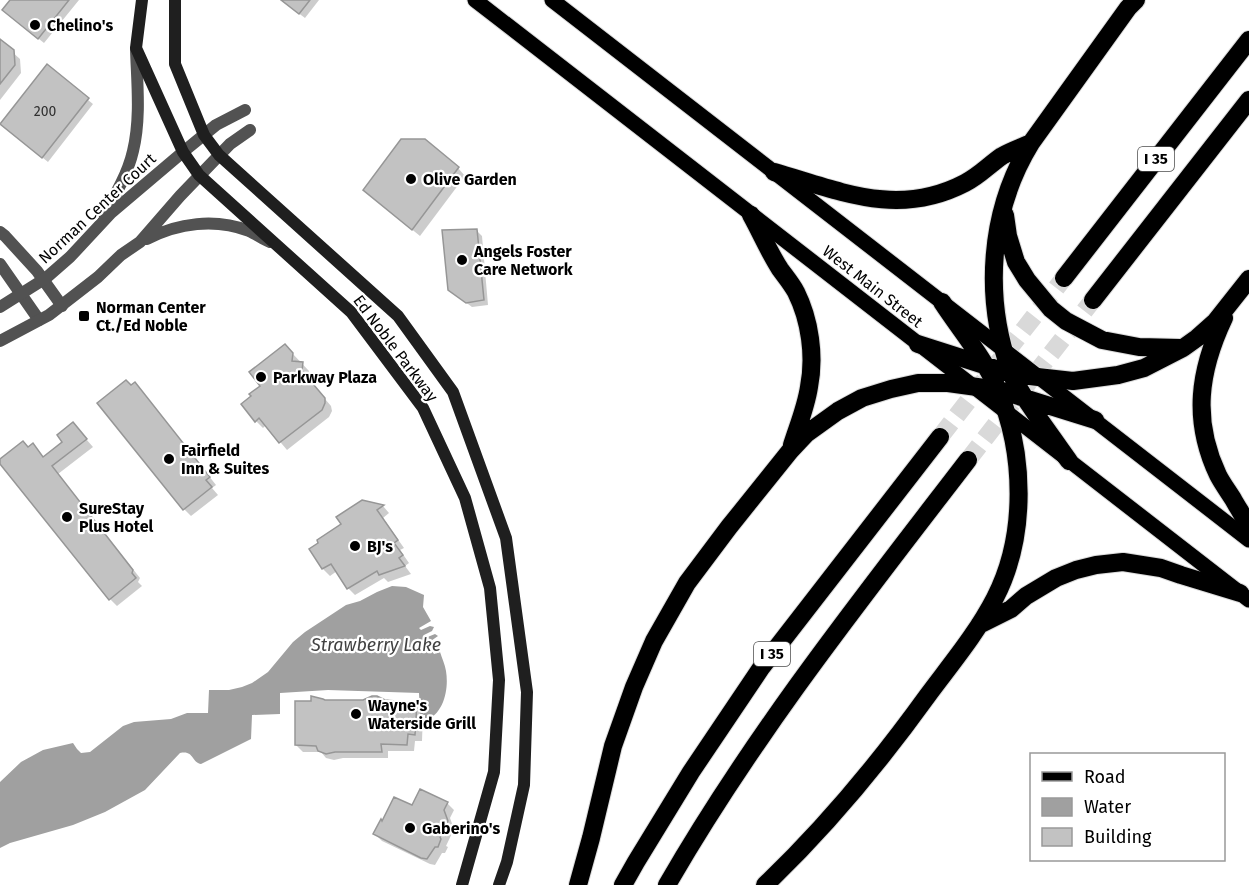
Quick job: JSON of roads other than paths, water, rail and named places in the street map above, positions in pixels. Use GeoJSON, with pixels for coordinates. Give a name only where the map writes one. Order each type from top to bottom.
{"type":"FeatureCollection","features":[{"type":"Feature","properties":{"kind":"highway"},"geometry":{"type":"LineString","coordinates":[[1069,461],[1026,399],[1012,374],[999,330],[995,303],[997,236],[1003,204],[1012,177],[1031,143],[1136,0]]}},
{"type":"Feature","properties":{"kind":"highway","name":"I 35"},"geometry":{"type":"LineString","coordinates":[[1064,278],[1249,40]]}},
{"type":"Feature","properties":{"kind":"highway","name":"I 35"},"geometry":{"type":"LineString","coordinates":[[1093,300],[1249,100]]}},
{"type":"Feature","properties":{"kind":"highway"},"geometry":{"type":"LineString","coordinates":[[774,172],[883,201],[919,198],[949,190],[966,182],[1003,155],[1031,143]]}},
{"type":"Feature","properties":{"kind":"highway"},"geometry":{"type":"LineString","coordinates":[[1003,204],[1008,236],[1016,262],[1027,280],[1051,309],[1066,321],[1102,340],[1139,347],[1183,348]]}},
{"type":"Feature","properties":{"kind":"highway"},"geometry":{"type":"LineString","coordinates":[[752,215],[779,268],[795,291],[806,319],[810,341],[812,364],[810,386],[790,452]]}},
{"type":"Feature","properties":{"kind":"highway"},"geometry":{"type":"LineString","coordinates":[[918,344],[1012,374],[1073,381],[1118,375],[1144,368],[1183,348],[1197,338],[1215,322],[1249,279]]}},
{"type":"Feature","properties":{"kind":"highway"},"geometry":{"type":"LineString","coordinates":[[765,885],[816,834],[859,786],[903,730],[979,625],[1006,572],[1013,546],[1019,487],[1013,436],[999,390],[985,365],[942,302]]}},
{"type":"Feature","properties":{"kind":"highway"},"geometry":{"type":"LineString","coordinates":[[1231,302],[1206,363],[1201,400],[1208,448],[1219,476],[1249,527]]}},
{"type":"Feature","properties":{"kind":"highway"},"geometry":{"type":"LineString","coordinates":[[578,885],[613,746],[634,687],[654,641],[687,583],[729,527],[806,434],[862,398],[918,383],[948,383],[999,390],[1095,420]]}},
{"type":"Feature","properties":{"kind":"highway","name":"I 35"},"geometry":{"type":"LineString","coordinates":[[623,885],[691,772],[761,668],[940,437]]}},
{"type":"Feature","properties":{"kind":"highway","name":"I 35"},"geometry":{"type":"LineString","coordinates":[[667,885],[735,774],[787,699],[968,460]]}},
{"type":"Feature","properties":{"kind":"highway"},"geometry":{"type":"LineString","coordinates":[[979,625],[1011,609],[1026,596],[1056,578],[1096,565],[1123,562],[1155,567],[1245,596]]}},
{"type":"Feature","properties":{"kind":"main road"},"geometry":{"type":"LineString","coordinates":[[136,48],[142,0]]}},
{"type":"Feature","properties":{"kind":"main road","name":"Ed Noble Parkway"},"geometry":{"type":"LineString","coordinates":[[176,0],[175,64],[204,135],[219,156],[398,316],[453,392],[506,538],[527,692],[524,785],[507,862],[499,885]]}},
{"type":"Feature","properties":{"kind":"main road","name":"West Main Street"},"geometry":{"type":"LineString","coordinates":[[475,0],[1245,596]]}},
{"type":"Feature","properties":{"kind":"main road","name":"West Main Street"},"geometry":{"type":"LineString","coordinates":[[552,0],[1249,540]]}},
{"type":"Feature","properties":{"kind":"main road","name":"Ed Noble Parkway"},"geometry":{"type":"LineString","coordinates":[[136,48],[183,152],[199,175],[351,312],[423,408],[465,498],[490,588],[499,680],[494,772],[462,885]]}},
{"type":"Feature","properties":{"kind":"street"},"geometry":{"type":"LineString","coordinates":[[90,236],[113,200],[133,151],[138,104],[136,48]]}},
{"type":"Feature","properties":{"kind":"street","name":"Norman Center Court"},"geometry":{"type":"LineString","coordinates":[[0,307],[44,280],[111,213],[183,152],[216,125],[245,110]]}},
{"type":"Feature","properties":{"kind":"street"},"geometry":{"type":"LineString","coordinates":[[140,242],[199,175],[230,144],[250,130]]}},
{"type":"Feature","properties":{"kind":"street"},"geometry":{"type":"LineString","coordinates":[[0,341],[62,306],[121,255],[161,232],[190,224],[212,224],[249,231],[282,249]]}},
{"type":"Feature","properties":{"kind":"street"},"geometry":{"type":"LineString","coordinates":[[0,232],[44,280],[62,306]]}},
{"type":"Feature","properties":{"kind":"street"},"geometry":{"type":"LineString","coordinates":[[0,264],[39,320]]}},
{"type":"Feature","properties":{"kind":"water","name":"Strawberry Lake"},"geometry":{"type":"Polygon","coordinates":[[[392,586],[406,587],[424,595],[423,607],[431,621],[419,628],[421,630],[430,626],[434,627],[432,631],[424,635],[425,638],[435,634],[438,636],[428,643],[429,646],[439,642],[442,644],[432,651],[434,654],[440,652],[444,664],[447,678],[446,693],[441,707],[431,718],[425,721],[425,715],[420,715],[419,693],[328,690],[280,693],[280,714],[252,715],[251,739],[201,764],[188,753],[180,753],[145,790],[105,812],[73,825],[0,848],[0,782],[21,762],[43,750],[73,743],[81,753],[90,752],[123,726],[134,722],[171,719],[187,713],[208,713],[209,690],[229,690],[252,683],[268,672],[293,642],[305,632],[346,605],[392,586]]]}},
{"type":"Feature","properties":{"kind":"tunnel"},"geometry":{"type":"LineString","coordinates":[[940,437],[1064,278]]}},
{"type":"Feature","properties":{"kind":"tunnel"},"geometry":{"type":"LineString","coordinates":[[968,460],[1093,300]]}},
{"type":"Feature","properties":{"kind":"place","name":"Chelino's"},"geometry":{"type":"Point","coordinates":[35,25]}},
{"type":"Feature","properties":{"kind":"place","name":"Olive Garden"},"geometry":{"type":"Point","coordinates":[411,179]}},
{"type":"Feature","properties":{"kind":"place","name":"Angels Foster Care Network"},"geometry":{"type":"Point","coordinates":[462,260]}},
{"type":"Feature","properties":{"kind":"place","name":"Norman Center Ct./Ed Noble"},"geometry":{"type":"Point","coordinates":[84,316]}},
{"type":"Feature","properties":{"kind":"place","name":"Parkway Plaza"},"geometry":{"type":"Point","coordinates":[261,377]}},
{"type":"Feature","properties":{"kind":"place","name":"Fairfield Inn & Suites"},"geometry":{"type":"Point","coordinates":[169,459]}},
{"type":"Feature","properties":{"kind":"place","name":"SureStay Plus Hotel"},"geometry":{"type":"Point","coordinates":[67,517]}},
{"type":"Feature","properties":{"kind":"place","name":"BJ's"},"geometry":{"type":"Point","coordinates":[355,546]}},
{"type":"Feature","properties":{"kind":"place","name":"Wayne's Waterside Grill"},"geometry":{"type":"Point","coordinates":[356,714]}},
{"type":"Feature","properties":{"kind":"place","name":"Gaberino's"},"geometry":{"type":"Point","coordinates":[410,828]}}]}
